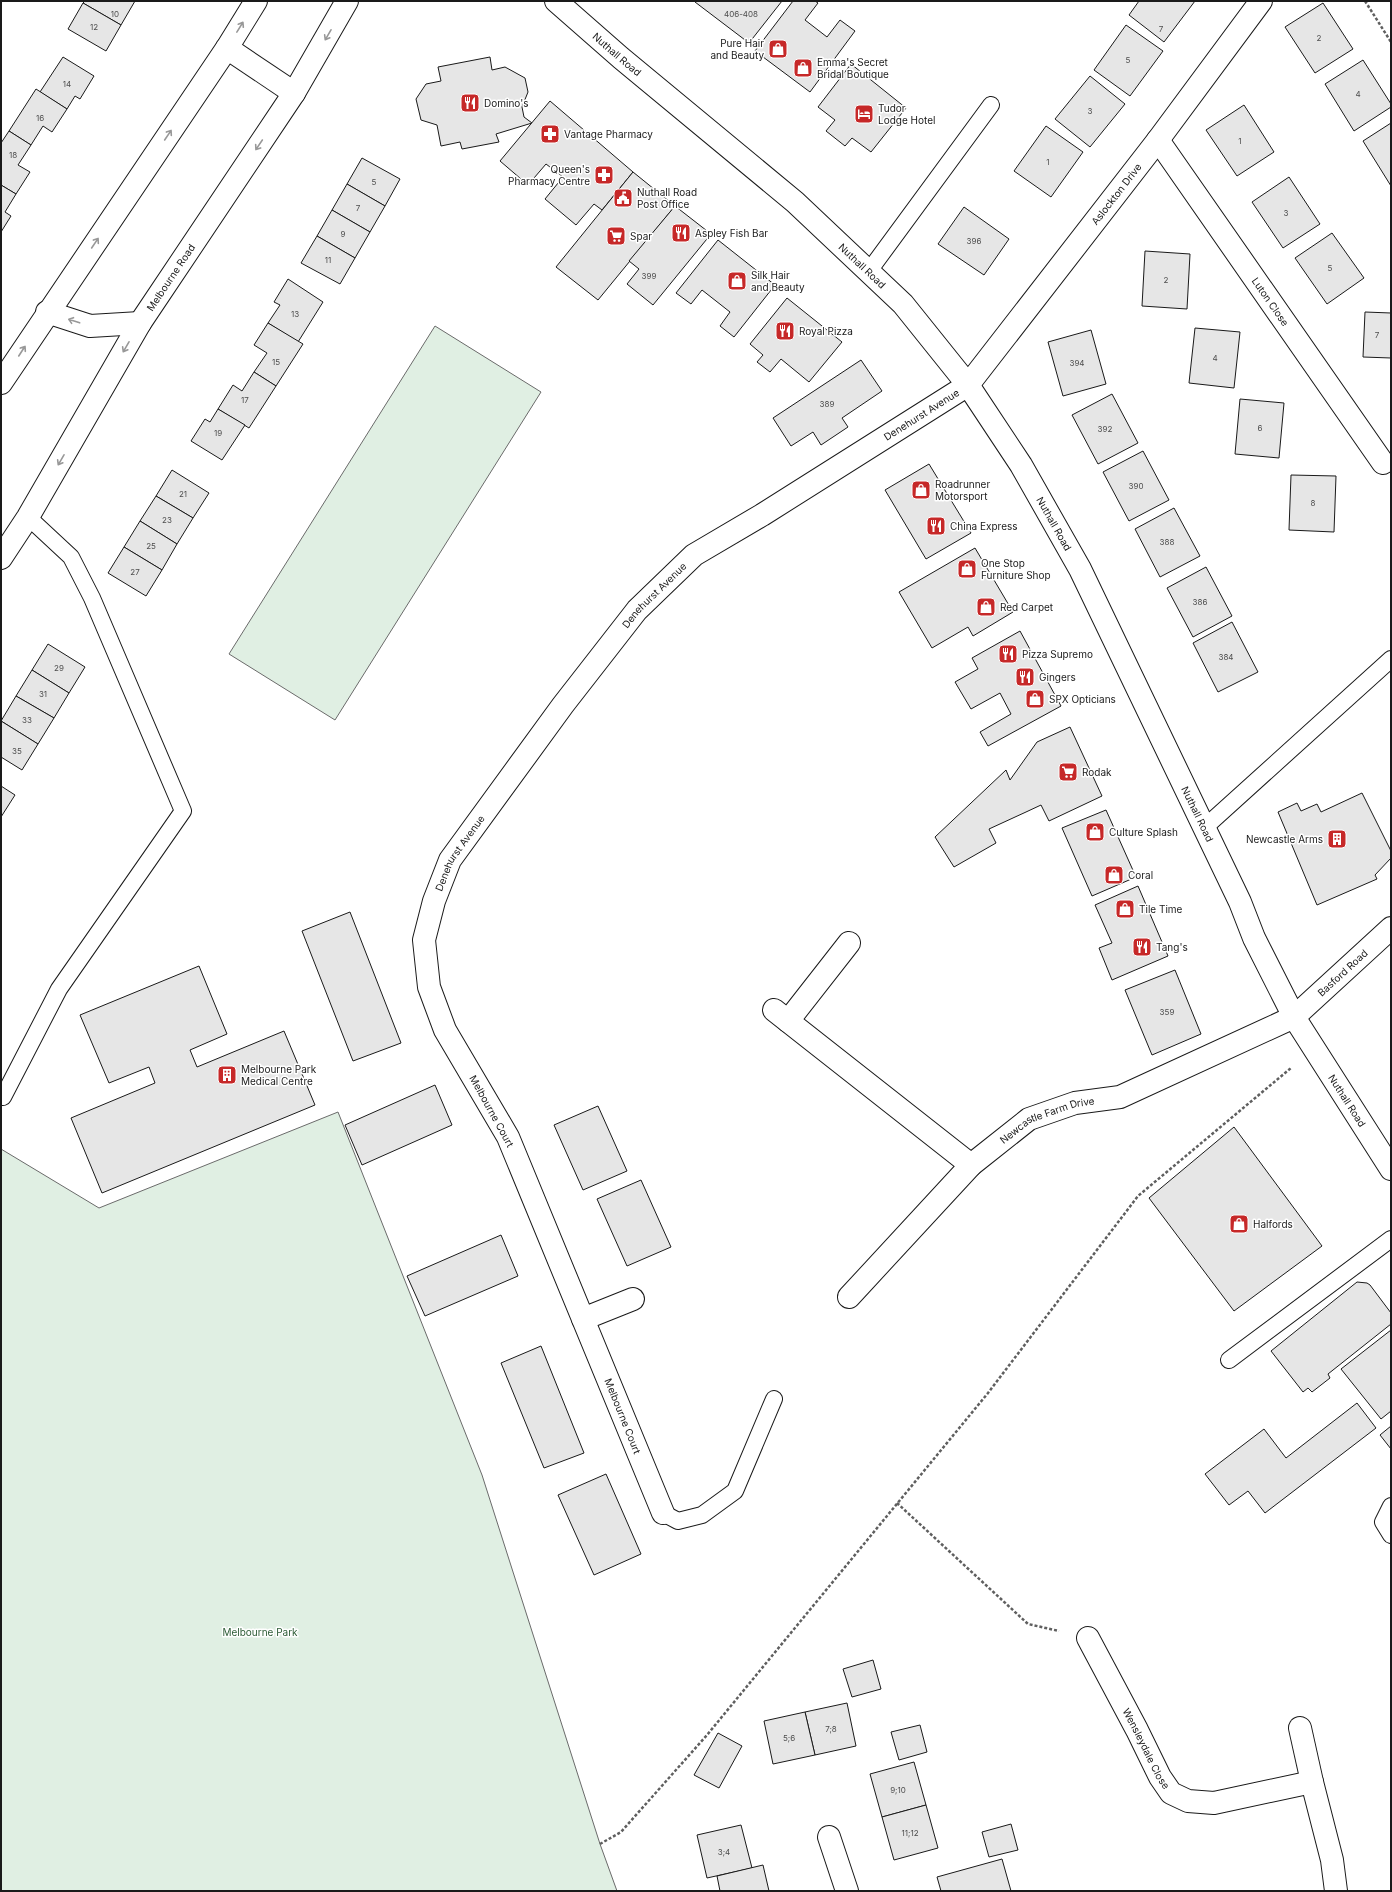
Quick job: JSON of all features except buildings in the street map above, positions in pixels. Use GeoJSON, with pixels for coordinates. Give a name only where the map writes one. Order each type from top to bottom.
{"type":"FeatureCollection","features":[{"type":"Feature","properties":{"kind":"main road"},"geometry":{"type":"LineString","coordinates":[[1,383],[47,312],[227,48],[256,1]]}},
{"type":"Feature","properties":{"kind":"main road","name":"Melbourne Road"},"geometry":{"type":"LineString","coordinates":[[1,558],[28,517],[140,323],[294,93],[347,1]]}},
{"type":"Feature","properties":{"kind":"main road","name":"Nuthall Road"},"geometry":{"type":"LineString","coordinates":[[556,1],[795,202],[904,304],[968,385],[1021,465],[1080,570],[1240,902],[1254,938],[1294,1017],[1391,1169]]}},
{"type":"Feature","properties":{"kind":"main road","name":"Aslockton Drive"},"geometry":{"type":"LineString","coordinates":[[968,385],[1158,140],[1261,1]]}},
{"type":"Feature","properties":{"kind":"main road"},"geometry":{"type":"LineString","coordinates":[[227,48],[294,93]]}},
{"type":"Feature","properties":{"kind":"main road","name":"Luton Close"},"geometry":{"type":"LineString","coordinates":[[1158,140],[1383,463]]}},
{"type":"Feature","properties":{"kind":"main road"},"geometry":{"type":"LineString","coordinates":[[47,312],[90,326],[140,323]]}},
{"type":"Feature","properties":{"kind":"main road","name":"Denehurst Avenue"},"geometry":{"type":"LineString","coordinates":[[434,901],[450,860],[563,705],[637,610],[694,555],[762,515],[968,385]]}},
{"type":"Feature","properties":{"kind":"main road","name":"Melbourne Court"},"geometry":{"type":"LineString","coordinates":[[434,901],[424,940],[429,987],[445,1030],[508,1138],[663,1513]]}},
{"type":"Feature","properties":{"kind":"main road","name":"Basford Road"},"geometry":{"type":"LineString","coordinates":[[1294,1017],[1391,928]]}},
{"type":"Feature","properties":{"kind":"main road"},"geometry":{"type":"LineString","coordinates":[[850,943],[781,1016],[971,1165]]}},
{"type":"Feature","properties":{"kind":"main road","name":"Newcastle Farm Drive"},"geometry":{"type":"LineString","coordinates":[[849,1297],[971,1165],[1029,1120],[1075,1103],[1120,1097],[1294,1017]]}},
{"type":"Feature","properties":{"kind":"main road"},"geometry":{"type":"LineString","coordinates":[[583,1319],[634,1299]]}},
{"type":"Feature","properties":{"kind":"main road","name":"Wensleydale Close"},"geometry":{"type":"LineString","coordinates":[[1088,1638],[1160,1777],[1171,1793],[1188,1801],[1214,1803],[1312,1782]]}},
{"type":"Feature","properties":{"kind":"main road"},"geometry":{"type":"LineString","coordinates":[[1300,1728],[1332,1860],[1336,1891]]}},
{"type":"Feature","properties":{"kind":"main road"},"geometry":{"type":"LineString","coordinates":[[829,1837],[847,1891]]}},
{"type":"Feature","properties":{"kind":"lane"},"geometry":{"type":"LineString","coordinates":[[869,271],[991,105]]}},
{"type":"Feature","properties":{"kind":"lane"},"geometry":{"type":"LineString","coordinates":[[3,1097],[59,989],[183,811],[89,591],[71,558],[28,517]]}},
{"type":"Feature","properties":{"kind":"lane"},"geometry":{"type":"LineString","coordinates":[[1204,828],[1391,659]]}},
{"type":"Feature","properties":{"kind":"lane"},"geometry":{"type":"LineString","coordinates":[[1229,1360],[1391,1239]]}},
{"type":"Feature","properties":{"kind":"lane"},"geometry":{"type":"LineString","coordinates":[[663,1513],[678,1521],[702,1515],[735,1491],[774,1399]]}},
{"type":"Feature","properties":{"kind":"lane"},"geometry":{"type":"LineString","coordinates":[[1391,1506],[1383,1522],[1391,1535]]}},
{"type":"Feature","properties":{"kind":"path"},"geometry":{"type":"LineString","coordinates":[[1365,1],[1391,42]]}},
{"type":"Feature","properties":{"kind":"path"},"geometry":{"type":"LineString","coordinates":[[600,1844],[621,1832],[707,1735],[988,1393],[1138,1196],[1313,1049]]}},
{"type":"Feature","properties":{"kind":"path"},"geometry":{"type":"LineString","coordinates":[[897,1503],[1028,1624],[1088,1638]]}},
{"type":"Feature","properties":{"kind":"green space"},"geometry":{"type":"Polygon","coordinates":[[[435,326],[541,392],[335,720],[229,654],[435,326]]]}},
{"type":"Feature","properties":{"kind":"green space","name":"Melbourne Park"},"geometry":{"type":"Polygon","coordinates":[[[338,1112],[482,1475],[600,1844],[617,1891],[1,1891],[1,1149],[99,1208],[338,1112]]]}},
{"type":"Feature","properties":{"kind":"place","name":"Pure Hair and Beauty"},"geometry":{"type":"Point","coordinates":[778,49]}},
{"type":"Feature","properties":{"kind":"place","name":"Emma's Secret Bridal Boutique"},"geometry":{"type":"Point","coordinates":[803,68]}},
{"type":"Feature","properties":{"kind":"place","name":"Domino's"},"geometry":{"type":"Point","coordinates":[470,103]}},
{"type":"Feature","properties":{"kind":"place","name":"Tudor Lodge Hotel"},"geometry":{"type":"Point","coordinates":[864,114]}},
{"type":"Feature","properties":{"kind":"place","name":"Vantage Pharmacy"},"geometry":{"type":"Point","coordinates":[550,134]}},
{"type":"Feature","properties":{"kind":"place","name":"Queen's Pharmacy Centre"},"geometry":{"type":"Point","coordinates":[604,175]}},
{"type":"Feature","properties":{"kind":"place","name":"Nuthall Road Post Office"},"geometry":{"type":"Point","coordinates":[623,198]}},
{"type":"Feature","properties":{"kind":"place","name":"Aspley Fish Bar"},"geometry":{"type":"Point","coordinates":[681,233]}},
{"type":"Feature","properties":{"kind":"place","name":"Spar"},"geometry":{"type":"Point","coordinates":[616,236]}},
{"type":"Feature","properties":{"kind":"place","name":"Silk Hair and Beauty"},"geometry":{"type":"Point","coordinates":[737,281]}},
{"type":"Feature","properties":{"kind":"place","name":"Royal Pizza"},"geometry":{"type":"Point","coordinates":[785,331]}},
{"type":"Feature","properties":{"kind":"place","name":"Roadrunner Motorsport"},"geometry":{"type":"Point","coordinates":[921,490]}},
{"type":"Feature","properties":{"kind":"place","name":"China Express"},"geometry":{"type":"Point","coordinates":[936,526]}},
{"type":"Feature","properties":{"kind":"place","name":"One Stop Furniture Shop"},"geometry":{"type":"Point","coordinates":[967,569]}},
{"type":"Feature","properties":{"kind":"place","name":"Red Carpet"},"geometry":{"type":"Point","coordinates":[986,607]}},
{"type":"Feature","properties":{"kind":"place","name":"Pizza Supremo"},"geometry":{"type":"Point","coordinates":[1008,654]}},
{"type":"Feature","properties":{"kind":"place","name":"Gingers"},"geometry":{"type":"Point","coordinates":[1025,677]}},
{"type":"Feature","properties":{"kind":"place","name":"SPX Opticians"},"geometry":{"type":"Point","coordinates":[1035,699]}},
{"type":"Feature","properties":{"kind":"place","name":"Rodak"},"geometry":{"type":"Point","coordinates":[1068,772]}},
{"type":"Feature","properties":{"kind":"place","name":"Culture Splash"},"geometry":{"type":"Point","coordinates":[1095,832]}},
{"type":"Feature","properties":{"kind":"place","name":"Newcastle Arms"},"geometry":{"type":"Point","coordinates":[1337,839]}},
{"type":"Feature","properties":{"kind":"place","name":"Coral"},"geometry":{"type":"Point","coordinates":[1114,875]}},
{"type":"Feature","properties":{"kind":"place","name":"Tile Time"},"geometry":{"type":"Point","coordinates":[1125,909]}},
{"type":"Feature","properties":{"kind":"place","name":"Tang's"},"geometry":{"type":"Point","coordinates":[1142,947]}},
{"type":"Feature","properties":{"kind":"place","name":"Melbourne Park Medical Centre"},"geometry":{"type":"Point","coordinates":[227,1075]}},
{"type":"Feature","properties":{"kind":"place","name":"Halfords"},"geometry":{"type":"Point","coordinates":[1239,1224]}}]}
